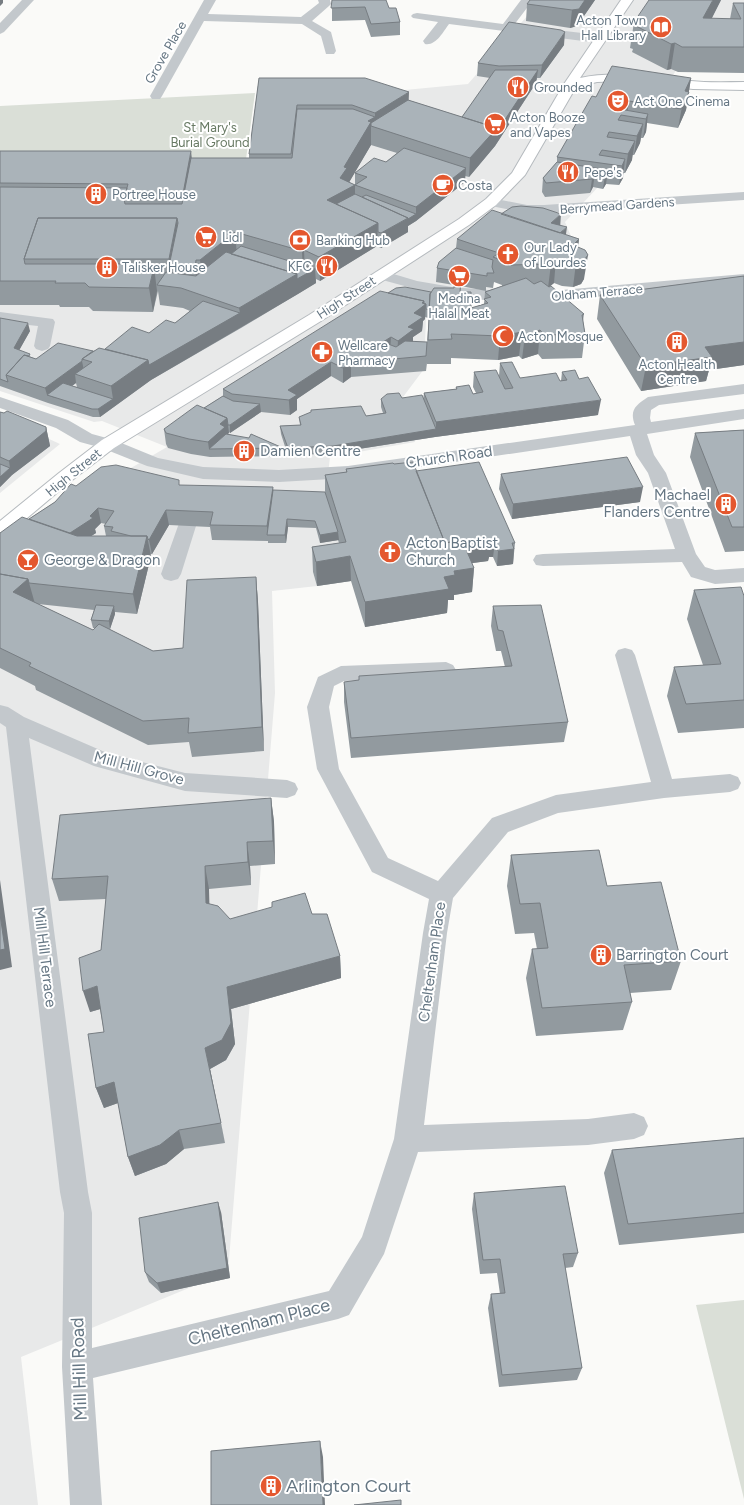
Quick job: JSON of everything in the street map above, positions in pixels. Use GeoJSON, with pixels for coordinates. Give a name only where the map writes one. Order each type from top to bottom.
{"type":"FeatureCollection","features":[{"type":"Feature","properties":{"kind":"main road","name":"High Street"},"geometry":{"type":"LineString","coordinates":[[0,531],[65,477],[108,444],[315,318],[464,222],[491,202],[518,175],[570,84],[600,59],[598,39],[627,0]]}},
{"type":"Feature","properties":{"kind":"main road"},"geometry":{"type":"LineString","coordinates":[[600,59],[641,79]]}},
{"type":"Feature","properties":{"kind":"main road"},"geometry":{"type":"LineString","coordinates":[[570,84],[608,77],[692,85],[744,86]]}},
{"type":"Feature","properties":{"kind":"street"},"geometry":{"type":"LineString","coordinates":[[0,30],[28,0]]}},
{"type":"Feature","properties":{"kind":"street","name":"Grove Place"},"geometry":{"type":"LineString","coordinates":[[156,96],[210,0]]}},
{"type":"Feature","properties":{"kind":"street"},"geometry":{"type":"LineString","coordinates":[[304,21],[325,4],[324,0]]}},
{"type":"Feature","properties":{"kind":"street"},"geometry":{"type":"LineString","coordinates":[[506,28],[527,0]]}},
{"type":"Feature","properties":{"kind":"street"},"geometry":{"type":"LineString","coordinates":[[417,16],[598,39]]}},
{"type":"Feature","properties":{"kind":"street"},"geometry":{"type":"LineString","coordinates":[[201,17],[304,21],[327,34],[330,51]]}},
{"type":"Feature","properties":{"kind":"street"},"geometry":{"type":"LineString","coordinates":[[429,42],[445,20]]}},
{"type":"Feature","properties":{"kind":"street","name":"Berrymead Gardens"},"geometry":{"type":"LineString","coordinates":[[491,202],[528,209],[544,209],[744,196]]}},
{"type":"Feature","properties":{"kind":"street","name":"Oldham Terrace"},"geometry":{"type":"LineString","coordinates":[[380,275],[429,289],[492,297],[527,298],[744,279]]}},
{"type":"Feature","properties":{"kind":"street"},"geometry":{"type":"LineString","coordinates":[[0,316],[47,322],[42,346]]}},
{"type":"Feature","properties":{"kind":"street"},"geometry":{"type":"LineString","coordinates":[[744,389],[654,401],[643,408],[641,418],[641,430],[645,455],[657,473],[686,555],[698,572],[715,577],[744,576]]}},
{"type":"Feature","properties":{"kind":"street","name":"Church Road"},"geometry":{"type":"LineString","coordinates":[[0,402],[62,424],[86,438],[108,444],[200,480],[348,472],[744,414]]}},
{"type":"Feature","properties":{"kind":"street"},"geometry":{"type":"LineString","coordinates":[[171,574],[187,526]]}},
{"type":"Feature","properties":{"kind":"street"},"geometry":{"type":"LineString","coordinates":[[543,560],[686,555]]}},
{"type":"Feature","properties":{"kind":"street"},"geometry":{"type":"LineString","coordinates":[[625,655],[664,789]]}},
{"type":"Feature","properties":{"kind":"street"},"geometry":{"type":"LineString","coordinates":[[442,894],[380,865],[328,769],[318,706],[325,682],[341,674],[446,670]]}},
{"type":"Feature","properties":{"kind":"street","name":"Mill Hill Grove"},"geometry":{"type":"LineString","coordinates":[[8,718],[102,760],[185,782],[286,790]]}},
{"type":"Feature","properties":{"kind":"street","name":"Mill Hill Terrace"},"geometry":{"type":"LineString","coordinates":[[8,718],[78,1213],[78,1232]]}},
{"type":"Feature","properties":{"kind":"street","name":"Cheltenham Place"},"geometry":{"type":"LineString","coordinates":[[77,1367],[338,1304],[374,1244],[408,1139],[435,933],[442,894],[500,825],[556,804],[664,789],[730,784]]}},
{"type":"Feature","properties":{"kind":"street"},"geometry":{"type":"LineString","coordinates":[[408,1139],[588,1132],[634,1126]]}},
{"type":"Feature","properties":{"kind":"street","name":"Mill Hill Road"},"geometry":{"type":"LineString","coordinates":[[78,1232],[77,1367],[86,1505]]}},
{"type":"Feature","properties":{"kind":"shaded area"},"geometry":{"type":"Polygon","coordinates":[[[541,0],[744,0],[744,64],[681,63],[600,185],[565,222],[583,265],[491,281],[494,290],[426,318],[424,369],[400,401],[415,442],[330,457],[325,499],[347,566],[313,572],[317,586],[272,591],[275,693],[228,1272],[21,1357],[38,1505],[0,1505],[0,568],[107,482],[167,447],[102,421],[94,422],[0,391],[0,175],[253,177],[299,100],[468,84],[541,0]]]}},
{"type":"Feature","properties":{"kind":"shaded area"},"geometry":{"type":"Polygon","coordinates":[[[0,419],[8,420],[60,444],[0,493],[0,419]]]}},
{"type":"Feature","properties":{"kind":"green space","name":"St Mary's Burial Ground"},"geometry":{"type":"Polygon","coordinates":[[[255,93],[244,174],[0,173],[0,106],[255,93]]]}},
{"type":"Feature","properties":{"kind":"green space"},"geometry":{"type":"Polygon","coordinates":[[[744,1300],[744,1499],[696,1305],[744,1300]]]}},
{"type":"Feature","properties":{"kind":"building"},"geometry":{"type":"Polygon","coordinates":[[[332,0],[386,0],[389,8],[396,8],[400,22],[371,24],[365,7],[331,8],[332,0]]]}},
{"type":"Feature","properties":{"kind":"building"},"geometry":{"type":"Polygon","coordinates":[[[530,0],[585,0],[579,9],[572,10],[527,4],[530,0]]]}},
{"type":"Feature","properties":{"kind":"building"},"geometry":{"type":"Polygon","coordinates":[[[649,0],[713,0],[703,18],[741,19],[733,3],[744,3],[744,47],[682,47],[675,43],[671,44],[636,26],[640,25],[634,22],[649,0]]]}},
{"type":"Feature","properties":{"kind":"building"},"geometry":{"type":"Polygon","coordinates":[[[509,22],[561,30],[565,32],[542,65],[499,66],[478,63],[509,22]]]}},
{"type":"Feature","properties":{"kind":"building"},"geometry":{"type":"Polygon","coordinates":[[[612,66],[691,78],[685,91],[689,92],[681,109],[629,101],[625,110],[648,114],[646,119],[621,115],[618,120],[643,124],[637,136],[609,132],[607,137],[635,141],[628,154],[602,150],[599,155],[625,159],[622,166],[557,157],[592,96],[596,97],[612,66]]]}},
{"type":"Feature","properties":{"kind":"building"},"geometry":{"type":"Polygon","coordinates":[[[495,70],[538,70],[496,133],[497,128],[462,117],[495,70]]]}},
{"type":"Feature","properties":{"kind":"building"},"geometry":{"type":"Polygon","coordinates":[[[259,78],[365,78],[409,92],[375,113],[352,105],[297,105],[291,154],[249,154],[259,78]]]}},
{"type":"Feature","properties":{"kind":"building"},"geometry":{"type":"Polygon","coordinates":[[[408,100],[497,128],[470,158],[371,126],[371,123],[408,100]]]}},
{"type":"Feature","properties":{"kind":"building"},"geometry":{"type":"Polygon","coordinates":[[[297,109],[353,109],[375,117],[368,121],[371,122],[344,167],[347,168],[340,178],[355,185],[327,200],[378,223],[319,257],[304,250],[302,251],[235,232],[200,260],[196,260],[195,266],[169,266],[178,223],[177,218],[38,218],[24,259],[25,264],[168,264],[167,267],[154,267],[149,288],[89,287],[85,283],[55,283],[56,281],[0,281],[0,187],[127,188],[124,199],[125,204],[182,204],[191,158],[292,158],[297,109]]]}},
{"type":"Feature","properties":{"kind":"building"},"geometry":{"type":"Polygon","coordinates":[[[404,148],[466,168],[416,207],[355,185],[367,177],[355,173],[374,158],[386,162],[404,148]]]}},
{"type":"Feature","properties":{"kind":"building"},"geometry":{"type":"Polygon","coordinates":[[[0,151],[191,151],[182,199],[124,199],[128,184],[0,183],[0,151]]]}},
{"type":"Feature","properties":{"kind":"building"},"geometry":{"type":"Polygon","coordinates":[[[557,162],[608,170],[605,175],[595,173],[592,179],[546,183],[543,178],[557,162]]]}},
{"type":"Feature","properties":{"kind":"building"},"geometry":{"type":"Polygon","coordinates":[[[355,194],[408,218],[381,233],[378,232],[378,223],[336,204],[355,194]]]}},
{"type":"Feature","properties":{"kind":"building"},"geometry":{"type":"Polygon","coordinates":[[[366,195],[416,214],[408,219],[362,197],[366,195]]]}},
{"type":"Feature","properties":{"kind":"building"},"geometry":{"type":"Polygon","coordinates":[[[521,206],[543,208],[561,214],[551,223],[567,227],[560,233],[501,214],[512,207],[521,206]]]}},
{"type":"Feature","properties":{"kind":"building"},"geometry":{"type":"Polygon","coordinates":[[[492,210],[579,239],[573,245],[585,250],[588,255],[584,260],[576,263],[556,259],[551,264],[510,265],[493,257],[499,253],[457,239],[492,210]]]}},
{"type":"Feature","properties":{"kind":"building"},"geometry":{"type":"Polygon","coordinates":[[[38,218],[177,218],[169,259],[24,259],[38,218]]]}},
{"type":"Feature","properties":{"kind":"building"},"geometry":{"type":"Polygon","coordinates":[[[241,246],[315,269],[297,279],[297,274],[231,254],[241,246]]]}},
{"type":"Feature","properties":{"kind":"building"},"geometry":{"type":"Polygon","coordinates":[[[456,248],[493,260],[492,267],[494,273],[487,273],[487,276],[437,268],[439,262],[456,248]]]}},
{"type":"Feature","properties":{"kind":"building"},"geometry":{"type":"Polygon","coordinates":[[[226,252],[297,274],[239,308],[181,288],[157,285],[166,272],[196,276],[226,252]]]}},
{"type":"Feature","properties":{"kind":"building","name":"Acton Health Centre"},"geometry":{"type":"Polygon","coordinates":[[[744,276],[744,342],[705,347],[712,357],[646,366],[600,295],[744,276]]]}},
{"type":"Feature","properties":{"kind":"building"},"geometry":{"type":"Polygon","coordinates":[[[455,277],[461,278],[460,292],[471,292],[471,308],[488,303],[484,299],[491,297],[485,292],[526,278],[534,284],[541,281],[549,287],[551,286],[584,314],[582,315],[585,334],[544,335],[540,330],[525,335],[522,332],[500,336],[451,334],[452,339],[428,340],[430,294],[434,288],[454,288],[455,277]]]}},
{"type":"Feature","properties":{"kind":"building"},"geometry":{"type":"Polygon","coordinates":[[[405,287],[431,292],[429,310],[426,309],[426,304],[424,304],[424,301],[388,293],[396,288],[405,287]]]}},
{"type":"Feature","properties":{"kind":"building"},"geometry":{"type":"Polygon","coordinates":[[[380,291],[424,301],[422,303],[426,304],[414,313],[423,317],[408,327],[414,329],[398,341],[391,337],[383,342],[396,347],[405,341],[427,342],[426,356],[351,363],[343,368],[331,362],[288,390],[297,395],[289,400],[232,394],[223,389],[380,291]]]}},
{"type":"Feature","properties":{"kind":"building"},"geometry":{"type":"Polygon","coordinates":[[[203,301],[240,313],[149,365],[148,360],[105,349],[132,327],[149,333],[166,320],[175,323],[203,301]]]}},
{"type":"Feature","properties":{"kind":"building"},"geometry":{"type":"Polygon","coordinates":[[[0,318],[28,323],[14,348],[30,354],[29,356],[24,355],[6,375],[8,382],[0,379],[0,318]]]}},
{"type":"Feature","properties":{"kind":"building"},"geometry":{"type":"Polygon","coordinates":[[[58,343],[93,351],[82,359],[82,361],[45,388],[6,375],[24,355],[36,359],[58,343]]]}},
{"type":"Feature","properties":{"kind":"building"},"geometry":{"type":"Polygon","coordinates":[[[99,348],[148,360],[111,386],[75,374],[92,362],[82,359],[99,348]]]}},
{"type":"Feature","properties":{"kind":"building"},"geometry":{"type":"Polygon","coordinates":[[[512,362],[520,378],[556,373],[560,381],[567,380],[562,372],[575,370],[579,379],[588,377],[601,400],[436,422],[424,393],[457,389],[456,387],[469,385],[473,394],[483,392],[474,372],[496,370],[505,389],[513,388],[500,363],[512,362]]]}},
{"type":"Feature","properties":{"kind":"building"},"geometry":{"type":"Polygon","coordinates":[[[63,383],[113,399],[98,409],[92,409],[47,395],[63,383]]]}},
{"type":"Feature","properties":{"kind":"building"},"geometry":{"type":"Polygon","coordinates":[[[399,393],[402,398],[422,395],[436,429],[333,446],[288,448],[280,426],[301,425],[299,417],[311,412],[311,410],[361,406],[366,416],[386,413],[381,399],[387,394],[399,393]]]}},
{"type":"Feature","properties":{"kind":"building"},"geometry":{"type":"Polygon","coordinates":[[[223,396],[233,401],[260,404],[228,425],[227,418],[204,408],[223,396]]]}},
{"type":"Feature","properties":{"kind":"building"},"geometry":{"type":"Polygon","coordinates":[[[197,405],[227,418],[220,424],[225,427],[208,442],[166,433],[164,429],[197,405]]]}},
{"type":"Feature","properties":{"kind":"building"},"geometry":{"type":"Polygon","coordinates":[[[7,411],[46,427],[46,431],[9,461],[0,457],[0,412],[4,413],[7,411]]]}},
{"type":"Feature","properties":{"kind":"building"},"geometry":{"type":"Polygon","coordinates":[[[744,430],[744,527],[732,527],[695,433],[744,430]]]}},
{"type":"Feature","properties":{"kind":"building"},"geometry":{"type":"Polygon","coordinates":[[[226,434],[249,438],[251,434],[283,448],[209,449],[226,434]]]}},
{"type":"Feature","properties":{"kind":"building"},"geometry":{"type":"Polygon","coordinates":[[[627,457],[643,487],[513,504],[501,474],[627,457]]]}},
{"type":"Feature","properties":{"kind":"building","name":"Acton Baptist Church"},"geometry":{"type":"Polygon","coordinates":[[[413,462],[445,543],[462,540],[474,568],[454,571],[455,575],[444,577],[449,589],[365,602],[350,556],[316,562],[312,547],[346,542],[325,475],[347,472],[346,469],[413,462]]]}},
{"type":"Feature","properties":{"kind":"building"},"geometry":{"type":"Polygon","coordinates":[[[479,462],[515,543],[512,543],[514,549],[498,551],[495,542],[488,543],[490,546],[466,549],[462,540],[445,543],[416,471],[479,462]]]}},
{"type":"Feature","properties":{"kind":"building"},"geometry":{"type":"Polygon","coordinates":[[[0,464],[10,468],[0,477],[0,464]]]}},
{"type":"Feature","properties":{"kind":"building"},"geometry":{"type":"Polygon","coordinates":[[[116,465],[179,480],[179,485],[273,487],[267,526],[210,525],[213,512],[166,510],[149,540],[147,536],[131,536],[111,531],[113,527],[104,526],[114,511],[98,508],[90,516],[93,518],[70,533],[29,519],[55,502],[71,484],[76,486],[101,467],[116,465]]]}},
{"type":"Feature","properties":{"kind":"building"},"geometry":{"type":"Polygon","coordinates":[[[273,490],[325,492],[338,532],[320,535],[315,521],[287,519],[285,535],[267,535],[273,490]]]}},
{"type":"Feature","properties":{"kind":"building"},"geometry":{"type":"Polygon","coordinates":[[[22,517],[77,536],[147,536],[133,594],[29,583],[28,579],[0,574],[0,533],[22,517]]]}},
{"type":"Feature","properties":{"kind":"building"},"geometry":{"type":"Polygon","coordinates":[[[0,574],[28,579],[13,592],[93,630],[99,624],[153,651],[183,648],[187,580],[256,577],[262,727],[188,733],[189,718],[143,721],[29,666],[31,663],[0,648],[0,574]]]}},
{"type":"Feature","properties":{"kind":"building"},"geometry":{"type":"Polygon","coordinates":[[[741,587],[744,596],[744,700],[686,704],[674,667],[721,664],[694,590],[741,587]]]}},
{"type":"Feature","properties":{"kind":"building"},"geometry":{"type":"Polygon","coordinates":[[[96,605],[114,606],[109,621],[91,620],[96,605]]]}},
{"type":"Feature","properties":{"kind":"building"},"geometry":{"type":"Polygon","coordinates":[[[541,605],[568,722],[351,738],[344,682],[359,680],[359,676],[512,666],[503,631],[498,630],[493,606],[541,605]]]}},
{"type":"Feature","properties":{"kind":"building"},"geometry":{"type":"Polygon","coordinates":[[[271,798],[273,841],[247,842],[248,862],[205,866],[206,903],[218,906],[230,919],[272,907],[272,902],[305,893],[312,914],[327,914],[340,956],[227,987],[231,1023],[222,1040],[205,1048],[221,1123],[179,1130],[160,1145],[128,1157],[114,1082],[96,1088],[88,1034],[104,1032],[97,986],[83,991],[79,958],[101,950],[108,876],[52,879],[60,815],[271,798]]]}},
{"type":"Feature","properties":{"kind":"building","name":"Barrington Court"},"geometry":{"type":"Polygon","coordinates":[[[599,850],[607,886],[661,882],[681,961],[624,965],[632,1002],[542,1008],[532,949],[548,948],[540,903],[520,904],[511,855],[599,850]]]}},
{"type":"Feature","properties":{"kind":"building"},"geometry":{"type":"Polygon","coordinates":[[[0,914],[5,949],[0,950],[0,914]]]}},
{"type":"Feature","properties":{"kind":"building"},"geometry":{"type":"Polygon","coordinates":[[[744,1138],[744,1213],[628,1224],[612,1150],[744,1138]]]}},
{"type":"Feature","properties":{"kind":"building"},"geometry":{"type":"Polygon","coordinates":[[[565,1186],[578,1253],[563,1254],[582,1368],[502,1375],[491,1294],[505,1293],[500,1259],[483,1260],[474,1193],[565,1186]]]}},
{"type":"Feature","properties":{"kind":"building"},"geometry":{"type":"Polygon","coordinates":[[[218,1202],[227,1268],[157,1283],[145,1272],[139,1218],[218,1202]]]}},
{"type":"Feature","properties":{"kind":"building","name":"Arlington Court"},"geometry":{"type":"Polygon","coordinates":[[[320,1441],[323,1505],[211,1505],[211,1451],[320,1441]]]}},
{"type":"Feature","properties":{"kind":"building"},"geometry":{"type":"Polygon","coordinates":[[[401,1500],[401,1505],[354,1505],[401,1500]]]}},
{"type":"Feature","properties":{"kind":"place","name":"Acton Town Hall Library"},"geometry":{"type":"Point","coordinates":[661,27]}},
{"type":"Feature","properties":{"kind":"place","name":"Grounded"},"geometry":{"type":"Point","coordinates":[518,87]}},
{"type":"Feature","properties":{"kind":"place","name":"Act One Cinema"},"geometry":{"type":"Point","coordinates":[618,101]}},
{"type":"Feature","properties":{"kind":"place","name":"Acton Booze and Vapes"},"geometry":{"type":"Point","coordinates":[495,124]}},
{"type":"Feature","properties":{"kind":"place","name":"Pepe's"},"geometry":{"type":"Point","coordinates":[568,172]}},
{"type":"Feature","properties":{"kind":"place","name":"Costa"},"geometry":{"type":"Point","coordinates":[443,185]}},
{"type":"Feature","properties":{"kind":"place","name":"Portree House"},"geometry":{"type":"Point","coordinates":[96,194]}},
{"type":"Feature","properties":{"kind":"place","name":"Lidl"},"geometry":{"type":"Point","coordinates":[206,237]}},
{"type":"Feature","properties":{"kind":"place","name":"Banking Hub"},"geometry":{"type":"Point","coordinates":[300,240]}},
{"type":"Feature","properties":{"kind":"place","name":"Our Lady of Lourdes"},"geometry":{"type":"Point","coordinates":[508,254]}},
{"type":"Feature","properties":{"kind":"place","name":"KFC"},"geometry":{"type":"Point","coordinates":[327,266]}},
{"type":"Feature","properties":{"kind":"place","name":"Talisker House"},"geometry":{"type":"Point","coordinates":[107,267]}},
{"type":"Feature","properties":{"kind":"place","name":"Medina Halal Meat"},"geometry":{"type":"Point","coordinates":[459,276]}},
{"type":"Feature","properties":{"kind":"place","name":"Acton Mosque"},"geometry":{"type":"Point","coordinates":[503,336]}},
{"type":"Feature","properties":{"kind":"place","name":"Acton Health Centre"},"geometry":{"type":"Point","coordinates":[677,342]}},
{"type":"Feature","properties":{"kind":"place","name":"Wellcare Pharmacy"},"geometry":{"type":"Point","coordinates":[322,352]}},
{"type":"Feature","properties":{"kind":"place","name":"Damien Centre"},"geometry":{"type":"Point","coordinates":[244,451]}},
{"type":"Feature","properties":{"kind":"place","name":"Machael Flanders Centre"},"geometry":{"type":"Point","coordinates":[726,504]}},
{"type":"Feature","properties":{"kind":"place","name":"Acton Baptist Church"},"geometry":{"type":"Point","coordinates":[390,552]}},
{"type":"Feature","properties":{"kind":"place","name":"George & Dragon"},"geometry":{"type":"Point","coordinates":[28,560]}},
{"type":"Feature","properties":{"kind":"place","name":"Barrington Court"},"geometry":{"type":"Point","coordinates":[601,955]}},
{"type":"Feature","properties":{"kind":"place","name":"Arlington Court"},"geometry":{"type":"Point","coordinates":[271,1486]}}]}
